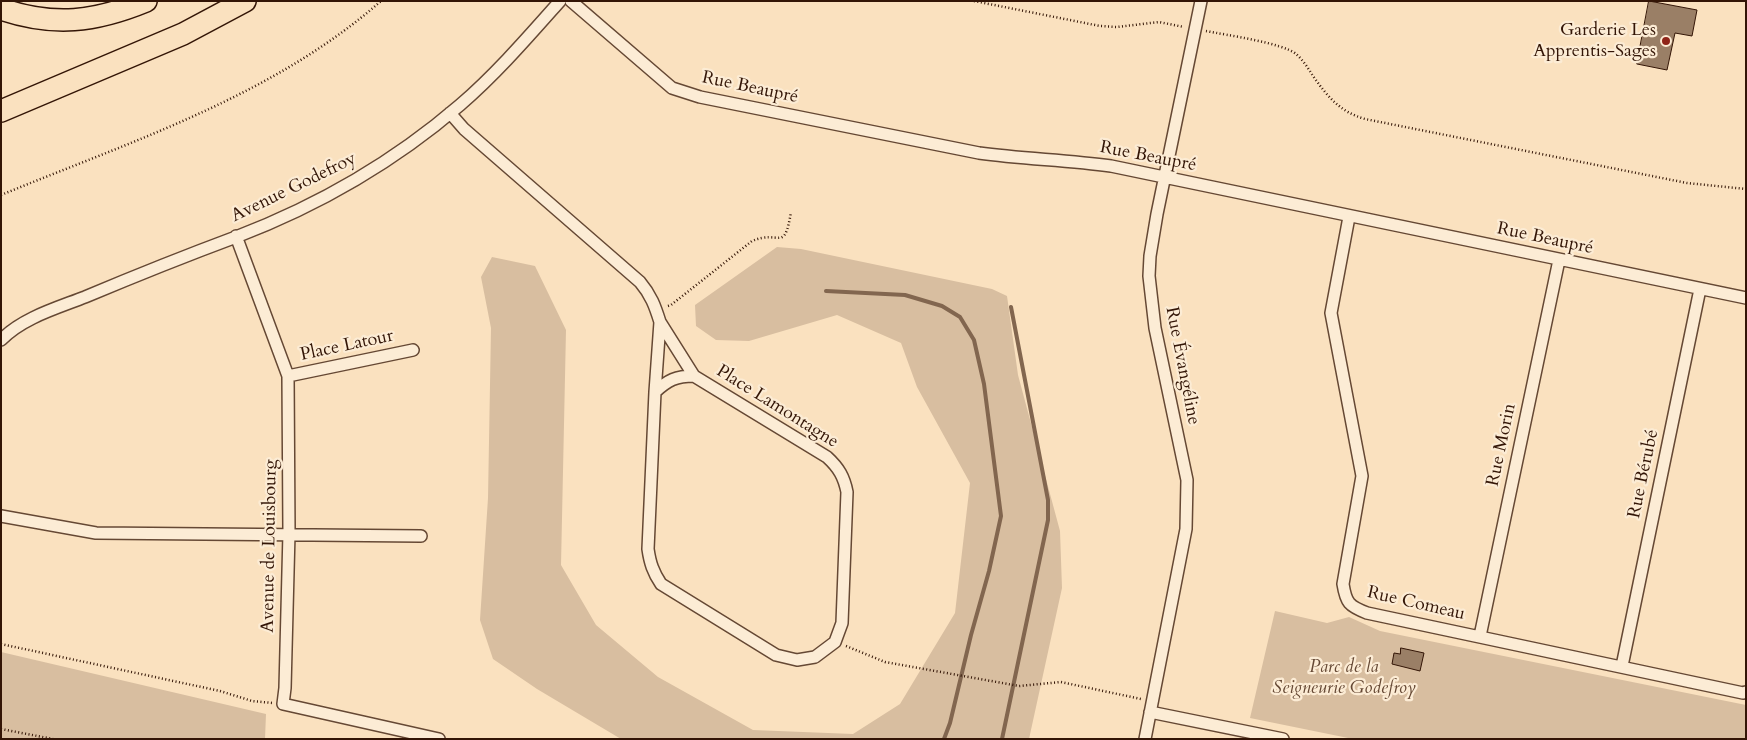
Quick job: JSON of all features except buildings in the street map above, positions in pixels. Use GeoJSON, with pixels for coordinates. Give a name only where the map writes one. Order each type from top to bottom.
{"type":"FeatureCollection","features":[{"type":"Feature","properties":{"kind":"highway"},"geometry":{"type":"LineString","coordinates":[[1,9],[38,19],[76,20],[103,16],[146,1]]}},
{"type":"Feature","properties":{"kind":"highway"},"geometry":{"type":"LineString","coordinates":[[1,111],[183,34],[246,1]]}},
{"type":"Feature","properties":{"kind":"street","name":"Avenue Godefroy"},"geometry":{"type":"LineString","coordinates":[[1,340],[22,324],[45,313],[236,236],[313,202],[358,177],[407,146],[450,113],[498,69],[560,1]]}},
{"type":"Feature","properties":{"kind":"street","name":"Rue Beaupré"},"geometry":{"type":"LineString","coordinates":[[571,1],[672,88],[700,97],[979,153],[1014,158],[1085,162],[1746,298]]}},
{"type":"Feature","properties":{"kind":"street","name":"Rue Évangéline"},"geometry":{"type":"LineString","coordinates":[[1145,739],[1186,529],[1187,480],[1155,328],[1149,276],[1150,256],[1201,1]]}},
{"type":"Feature","properties":{"kind":"street","name":"Place Lamontagne"},"geometry":{"type":"LineString","coordinates":[[450,113],[464,129],[640,282],[655,303],[660,322],[694,376],[827,457],[837,467],[844,478],[847,492],[842,623],[835,642],[814,657],[797,660],[776,655],[661,584],[653,573],[648,550],[660,322]]}},
{"type":"Feature","properties":{"kind":"street","name":"Rue Comeau"},"geometry":{"type":"LineString","coordinates":[[1349,217],[1330,313],[1362,476],[1343,584],[1345,598],[1352,607],[1367,613],[1743,693],[1746,692]]}},
{"type":"Feature","properties":{"kind":"street","name":"Avenue de Louisbourg"},"geometry":{"type":"LineString","coordinates":[[236,236],[288,376],[288,534],[285,688],[282,704],[439,739]]}},
{"type":"Feature","properties":{"kind":"street","name":"Rue Morin"},"geometry":{"type":"LineString","coordinates":[[1480,636],[1559,260]]}},
{"type":"Feature","properties":{"kind":"street","name":"Rue Bérubé"},"geometry":{"type":"LineString","coordinates":[[1622,666],[1700,289]]}},
{"type":"Feature","properties":{"kind":"street","name":"Place Latour"},"geometry":{"type":"LineString","coordinates":[[288,376],[414,350]]}},
{"type":"Feature","properties":{"kind":"street","name":"Place Lamontagne"},"geometry":{"type":"LineString","coordinates":[[655,392],[680,376],[694,376]]}},
{"type":"Feature","properties":{"kind":"street"},"geometry":{"type":"LineString","coordinates":[[1,516],[96,533],[421,536]]}},
{"type":"Feature","properties":{"kind":"street"},"geometry":{"type":"LineString","coordinates":[[1151,707],[1283,739]]}},
{"type":"Feature","properties":{"kind":"path"},"geometry":{"type":"LineString","coordinates":[[1,195],[182,120],[264,82],[332,40],[381,1]]}},
{"type":"Feature","properties":{"kind":"path"},"geometry":{"type":"LineString","coordinates":[[974,1],[1100,26],[1117,27],[1158,22],[1181,26]]}},
{"type":"Feature","properties":{"kind":"path"},"geometry":{"type":"LineString","coordinates":[[1210,32],[1271,44],[1290,50],[1300,58],[1322,89],[1338,106],[1365,120],[1694,184],[1746,189]]}},
{"type":"Feature","properties":{"kind":"path"},"geometry":{"type":"LineString","coordinates":[[671,305],[752,241],[762,238],[784,237],[791,212]]}},
{"type":"Feature","properties":{"kind":"path"},"geometry":{"type":"LineString","coordinates":[[835,642],[885,662],[1019,686],[1061,682],[1151,707]]}},
{"type":"Feature","properties":{"kind":"path"},"geometry":{"type":"LineString","coordinates":[[1,644],[220,691],[261,702]]}},
{"type":"Feature","properties":{"kind":"path"},"geometry":{"type":"LineString","coordinates":[[1,729],[53,739]]}},
{"type":"Feature","properties":{"kind":"green space"},"geometry":{"type":"Polygon","coordinates":[[[777,247],[801,249],[992,289],[1007,296],[1018,375],[1060,531],[1062,588],[1029,739],[621,739],[537,689],[493,659],[480,620],[488,498],[491,328],[481,277],[492,257],[535,266],[566,330],[561,565],[596,625],[658,677],[753,730],[853,734],[900,704],[955,613],[970,483],[917,387],[901,343],[837,315],[749,341],[716,340],[696,326],[695,305],[777,247]]]}},
{"type":"Feature","properties":{"kind":"green space","name":"Parc de la Seigneurie Godefroy"},"geometry":{"type":"Polygon","coordinates":[[[1275,611],[1327,623],[1349,617],[1380,631],[1746,705],[1746,739],[1353,739],[1250,718],[1275,611]]]}},
{"type":"Feature","properties":{"kind":"green space"},"geometry":{"type":"Polygon","coordinates":[[[1,652],[266,714],[265,739],[1,739],[1,652]]]}},
{"type":"Feature","properties":{"kind":"waterway"},"geometry":{"type":"LineString","coordinates":[[826,291],[905,295],[942,306],[960,317],[974,340],[984,384],[1001,516],[989,571],[971,635],[950,723],[944,739]]}},
{"type":"Feature","properties":{"kind":"waterway"},"geometry":{"type":"LineString","coordinates":[[1002,739],[1048,520],[1048,500],[1011,307]]}},
{"type":"Feature","properties":{"kind":"place","name":"Garderie Les Apprentis-Sages"},"geometry":{"type":"Point","coordinates":[1666,41]}}]}
